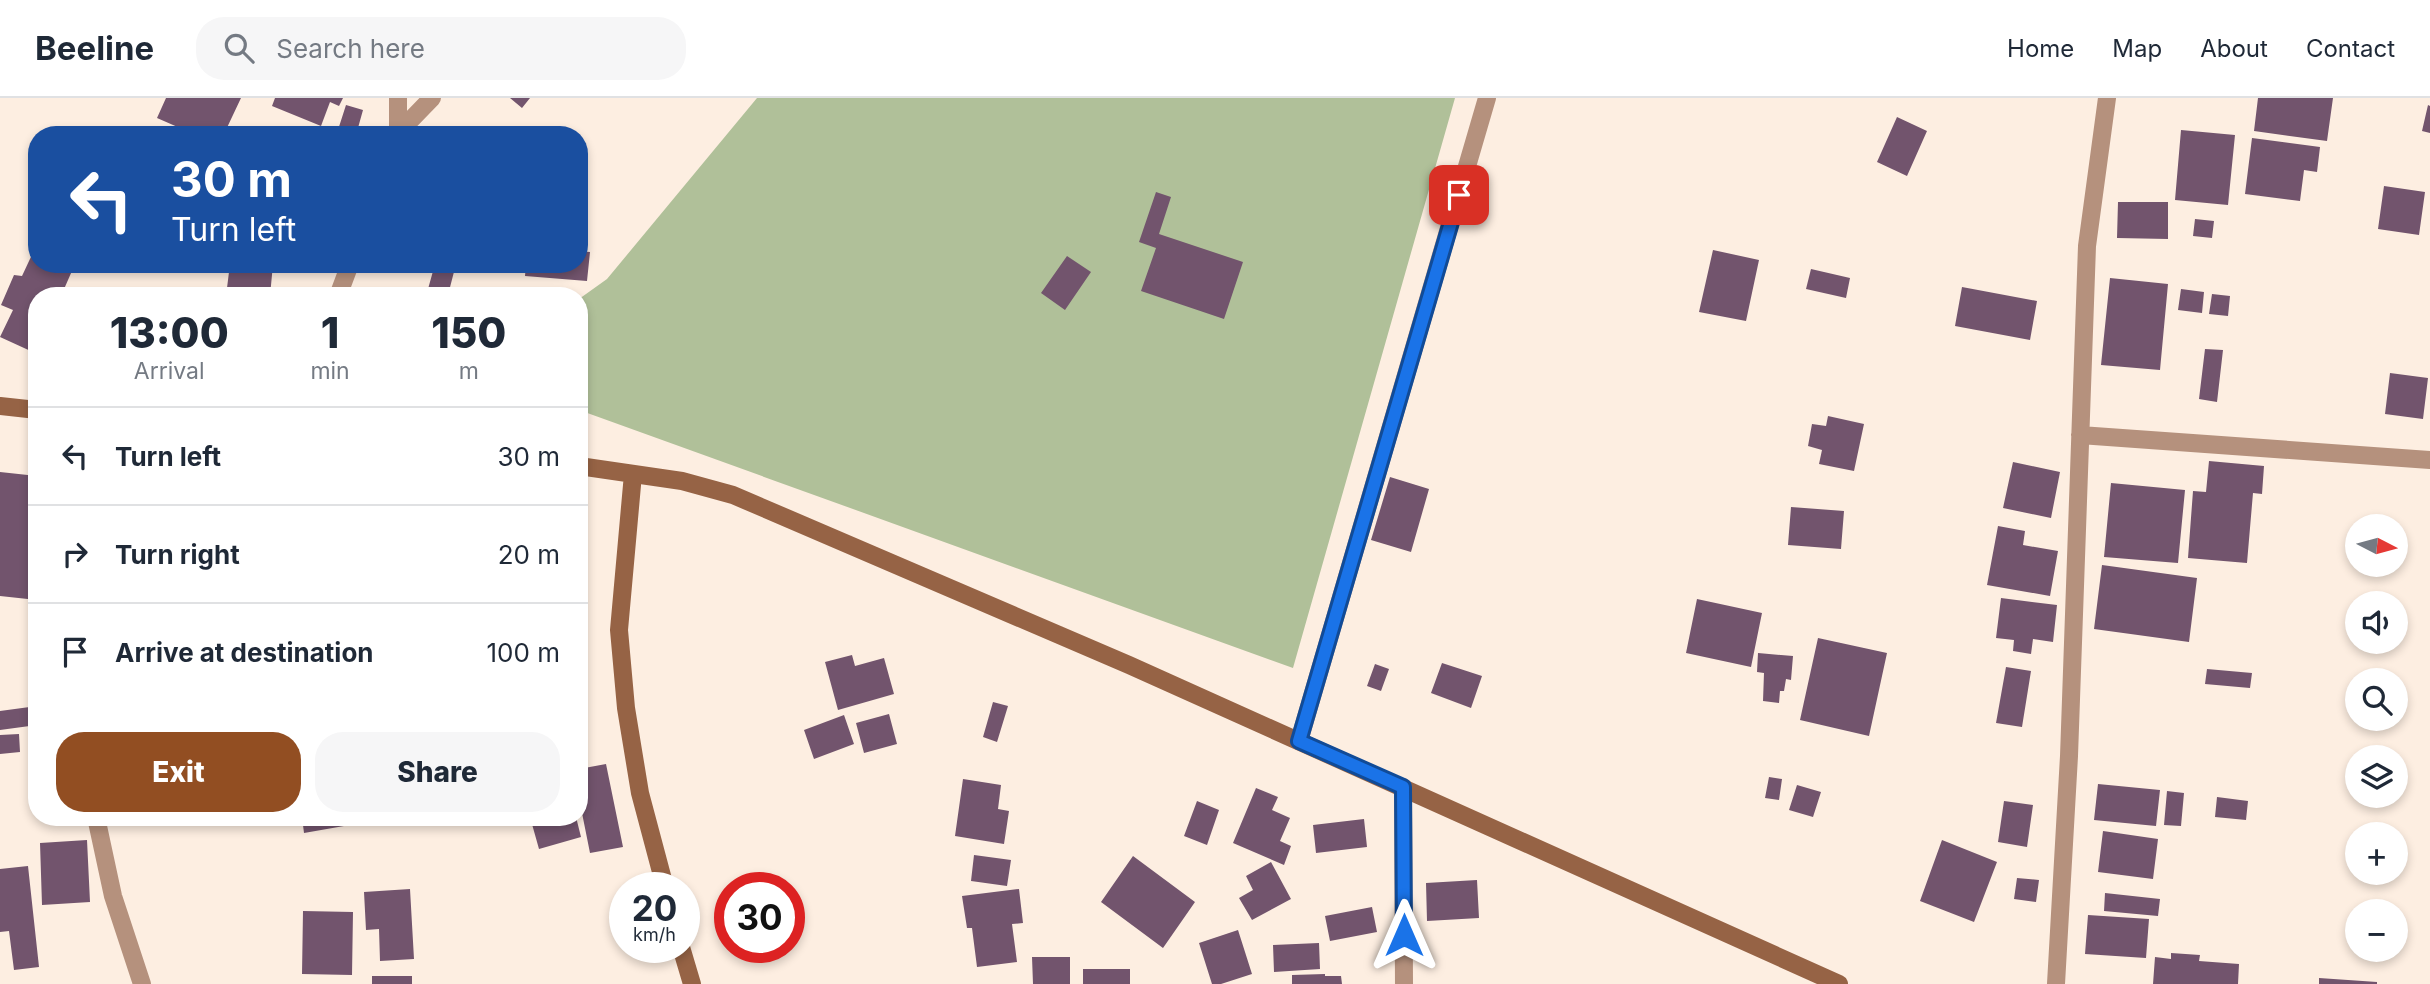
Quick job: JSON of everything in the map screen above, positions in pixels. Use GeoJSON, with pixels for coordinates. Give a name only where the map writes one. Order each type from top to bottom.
{"type":"FeatureCollection","features":[{"type":"Feature","properties":{"kind":"street"},"geometry":{"type":"LineString","coordinates":[[398,98],[398,126]]}},
{"type":"Feature","properties":{"kind":"street"},"geometry":{"type":"LineString","coordinates":[[406,126],[432,98]]}},
{"type":"Feature","properties":{"kind":"street"},"geometry":{"type":"LineString","coordinates":[[1299,741],[1487,98]]}},
{"type":"Feature","properties":{"kind":"street"},"geometry":{"type":"LineString","coordinates":[[2056,984],[2069,756],[2087,246],[2107,98]]}},
{"type":"Feature","properties":{"kind":"street"},"geometry":{"type":"LineString","coordinates":[[0,406],[28,409]]}},
{"type":"Feature","properties":{"kind":"street"},"geometry":{"type":"LineString","coordinates":[[2080,435],[2430,460]]}},
{"type":"Feature","properties":{"kind":"street"},"geometry":{"type":"LineString","coordinates":[[588,467],[682,481],[733,495],[1129,665],[1839,984]]}},
{"type":"Feature","properties":{"kind":"street"},"geometry":{"type":"LineString","coordinates":[[633,474],[619,630],[626,708],[640,793],[661,872]]}},
{"type":"Feature","properties":{"kind":"street"},"geometry":{"type":"LineString","coordinates":[[1403,787],[1404,984]]}},
{"type":"Feature","properties":{"kind":"street"},"geometry":{"type":"LineString","coordinates":[[98,826],[113,896],[142,984]]}},
{"type":"Feature","properties":{"kind":"street"},"geometry":{"type":"LineString","coordinates":[[686,963],[692,984]]}},
{"type":"Feature","properties":{"kind":"green space"},"geometry":{"type":"Polygon","coordinates":[[[757,98],[1455,98],[1293,668],[588,413],[588,293],[607,279],[757,98]]]}},
{"type":"Feature","properties":{"kind":"building"},"geometry":{"type":"Polygon","coordinates":[[[166,98],[241,98],[228,126],[175,126],[157,118],[166,98]]]}},
{"type":"Feature","properties":{"kind":"building"},"geometry":{"type":"Polygon","coordinates":[[[275,98],[343,98],[339,106],[330,102],[321,126],[272,106],[275,98]]]}},
{"type":"Feature","properties":{"kind":"building"},"geometry":{"type":"Polygon","coordinates":[[[510,98],[530,98],[522,108],[510,98]]]}},
{"type":"Feature","properties":{"kind":"building"},"geometry":{"type":"Polygon","coordinates":[[[2258,98],[2333,98],[2327,141],[2254,131],[2258,98]]]}},
{"type":"Feature","properties":{"kind":"building"},"geometry":{"type":"Polygon","coordinates":[[[346,105],[363,110],[359,126],[339,126],[346,105]]]}},
{"type":"Feature","properties":{"kind":"building"},"geometry":{"type":"Polygon","coordinates":[[[2428,105],[2430,106],[2430,133],[2422,131],[2428,105]]]}},
{"type":"Feature","properties":{"kind":"building"},"geometry":{"type":"Polygon","coordinates":[[[1897,117],[1927,131],[1907,176],[1877,162],[1897,117]]]}},
{"type":"Feature","properties":{"kind":"building"},"geometry":{"type":"Polygon","coordinates":[[[2181,130],[2235,135],[2228,205],[2175,200],[2181,130]]]}},
{"type":"Feature","properties":{"kind":"building"},"geometry":{"type":"Polygon","coordinates":[[[2252,138],[2320,147],[2317,172],[2304,170],[2300,201],[2245,194],[2252,138]]]}},
{"type":"Feature","properties":{"kind":"building"},"geometry":{"type":"Polygon","coordinates":[[[2384,186],[2425,192],[2419,235],[2378,229],[2384,186]]]}},
{"type":"Feature","properties":{"kind":"building"},"geometry":{"type":"Polygon","coordinates":[[[1156,192],[1171,197],[1159,234],[1243,262],[1224,319],[1141,291],[1156,248],[1139,242],[1156,192]]]}},
{"type":"Feature","properties":{"kind":"building"},"geometry":{"type":"Polygon","coordinates":[[[2118,202],[2168,202],[2168,239],[2117,238],[2118,202]]]}},
{"type":"Feature","properties":{"kind":"building"},"geometry":{"type":"Polygon","coordinates":[[[2195,219],[2214,221],[2212,238],[2193,236],[2195,219]]]}},
{"type":"Feature","properties":{"kind":"building"},"geometry":{"type":"Polygon","coordinates":[[[1713,250],[1759,260],[1746,321],[1699,312],[1713,250]]]}},
{"type":"Feature","properties":{"kind":"building"},"geometry":{"type":"Polygon","coordinates":[[[1067,256],[1091,272],[1065,310],[1041,293],[1067,256]]]}},
{"type":"Feature","properties":{"kind":"building"},"geometry":{"type":"Polygon","coordinates":[[[28,263],[28,273],[71,273],[65,287],[28,287],[28,350],[0,337],[13,310],[1,305],[14,275],[22,276],[28,263]]]}},
{"type":"Feature","properties":{"kind":"building"},"geometry":{"type":"Polygon","coordinates":[[[1811,269],[1850,278],[1846,298],[1806,289],[1811,269]]]}},
{"type":"Feature","properties":{"kind":"building"},"geometry":{"type":"Polygon","coordinates":[[[229,273],[272,273],[271,287],[227,287],[229,273]]]}},
{"type":"Feature","properties":{"kind":"building"},"geometry":{"type":"Polygon","coordinates":[[[432,273],[454,273],[450,287],[429,287],[432,273]]]}},
{"type":"Feature","properties":{"kind":"building"},"geometry":{"type":"Polygon","coordinates":[[[525,273],[588,273],[587,281],[525,276],[525,273]]]}},
{"type":"Feature","properties":{"kind":"building"},"geometry":{"type":"Polygon","coordinates":[[[2110,278],[2168,284],[2160,370],[2101,365],[2110,278]]]}},
{"type":"Feature","properties":{"kind":"building"},"geometry":{"type":"Polygon","coordinates":[[[1962,287],[2037,301],[2030,340],[1955,326],[1962,287]]]}},
{"type":"Feature","properties":{"kind":"building"},"geometry":{"type":"Polygon","coordinates":[[[2181,289],[2204,292],[2202,313],[2178,310],[2181,289]]]}},
{"type":"Feature","properties":{"kind":"building"},"geometry":{"type":"Polygon","coordinates":[[[2212,294],[2230,296],[2228,316],[2209,314],[2212,294]]]}},
{"type":"Feature","properties":{"kind":"building"},"geometry":{"type":"Polygon","coordinates":[[[2205,349],[2223,350],[2217,402],[2199,399],[2205,349]]]}},
{"type":"Feature","properties":{"kind":"building"},"geometry":{"type":"Polygon","coordinates":[[[2390,373],[2428,378],[2423,419],[2385,414],[2390,373]]]}},
{"type":"Feature","properties":{"kind":"building"},"geometry":{"type":"Polygon","coordinates":[[[1828,416],[1864,424],[1854,471],[1819,464],[1822,450],[1808,446],[1812,424],[1826,426],[1828,416]]]}},
{"type":"Feature","properties":{"kind":"building"},"geometry":{"type":"Polygon","coordinates":[[[2209,461],[2264,466],[2262,494],[2253,493],[2247,563],[2188,558],[2193,491],[2206,492],[2209,461]]]}},
{"type":"Feature","properties":{"kind":"building"},"geometry":{"type":"Polygon","coordinates":[[[2013,462],[2060,472],[2051,518],[2003,508],[2013,462]]]}},
{"type":"Feature","properties":{"kind":"building"},"geometry":{"type":"Polygon","coordinates":[[[0,472],[28,475],[28,599],[0,596],[0,472]]]}},
{"type":"Feature","properties":{"kind":"building"},"geometry":{"type":"Polygon","coordinates":[[[1390,477],[1429,489],[1411,552],[1371,540],[1390,477]]]}},
{"type":"Feature","properties":{"kind":"building"},"geometry":{"type":"Polygon","coordinates":[[[2111,483],[2185,490],[2178,563],[2104,557],[2111,483]]]}},
{"type":"Feature","properties":{"kind":"building"},"geometry":{"type":"Polygon","coordinates":[[[1791,507],[1844,511],[1841,549],[1788,545],[1791,507]]]}},
{"type":"Feature","properties":{"kind":"building"},"geometry":{"type":"Polygon","coordinates":[[[1998,526],[2025,531],[2023,545],[2058,551],[2050,596],[1987,585],[1998,526]]]}},
{"type":"Feature","properties":{"kind":"building"},"geometry":{"type":"Polygon","coordinates":[[[2102,565],[2197,578],[2189,642],[2094,629],[2102,565]]]}},
{"type":"Feature","properties":{"kind":"building"},"geometry":{"type":"Polygon","coordinates":[[[2001,598],[2057,605],[2053,642],[2033,639],[2031,654],[2013,651],[2014,640],[1996,638],[2001,598]]]}},
{"type":"Feature","properties":{"kind":"building"},"geometry":{"type":"Polygon","coordinates":[[[1697,599],[1762,613],[1751,667],[1686,653],[1697,599]]]}},
{"type":"Feature","properties":{"kind":"building"},"geometry":{"type":"Polygon","coordinates":[[[1818,638],[1887,653],[1869,736],[1800,720],[1818,638]]]}},
{"type":"Feature","properties":{"kind":"building"},"geometry":{"type":"Polygon","coordinates":[[[1758,653],[1793,656],[1791,680],[1786,679],[1784,691],[1780,691],[1779,703],[1763,701],[1764,673],[1757,672],[1758,653]]]}},
{"type":"Feature","properties":{"kind":"building"},"geometry":{"type":"Polygon","coordinates":[[[852,655],[855,666],[884,658],[894,694],[838,710],[825,662],[852,655]]]}},
{"type":"Feature","properties":{"kind":"building"},"geometry":{"type":"Polygon","coordinates":[[[1442,663],[1482,676],[1471,708],[1431,693],[1442,663]]]}},
{"type":"Feature","properties":{"kind":"building"},"geometry":{"type":"Polygon","coordinates":[[[1375,664],[1389,669],[1381,691],[1367,686],[1375,664]]]}},
{"type":"Feature","properties":{"kind":"building"},"geometry":{"type":"Polygon","coordinates":[[[2006,667],[2031,671],[2022,727],[1996,723],[2006,667]]]}},
{"type":"Feature","properties":{"kind":"building"},"geometry":{"type":"Polygon","coordinates":[[[2207,669],[2252,673],[2250,688],[2205,684],[2207,669]]]}},
{"type":"Feature","properties":{"kind":"building"},"geometry":{"type":"Polygon","coordinates":[[[993,702],[1008,706],[997,742],[983,737],[993,702]]]}},
{"type":"Feature","properties":{"kind":"building"},"geometry":{"type":"Polygon","coordinates":[[[28,707],[28,726],[0,730],[0,711],[28,707]]]}},
{"type":"Feature","properties":{"kind":"building"},"geometry":{"type":"Polygon","coordinates":[[[889,714],[897,744],[864,753],[856,723],[889,714]]]}},
{"type":"Feature","properties":{"kind":"building"},"geometry":{"type":"Polygon","coordinates":[[[844,715],[854,744],[814,759],[804,730],[844,715]]]}},
{"type":"Feature","properties":{"kind":"building"},"geometry":{"type":"Polygon","coordinates":[[[19,734],[20,752],[0,754],[0,735],[19,734]]]}},
{"type":"Feature","properties":{"kind":"building"},"geometry":{"type":"Polygon","coordinates":[[[606,764],[623,847],[590,853],[585,826],[588,826],[588,767],[606,764]]]}},
{"type":"Feature","properties":{"kind":"building"},"geometry":{"type":"Polygon","coordinates":[[[1769,777],[1782,779],[1779,800],[1765,798],[1769,777]]]}},
{"type":"Feature","properties":{"kind":"building"},"geometry":{"type":"Polygon","coordinates":[[[963,779],[1001,785],[998,809],[1009,811],[1004,844],[955,836],[963,779]]]}},
{"type":"Feature","properties":{"kind":"building"},"geometry":{"type":"Polygon","coordinates":[[[2098,784],[2160,790],[2156,826],[2094,820],[2098,784]]]}},
{"type":"Feature","properties":{"kind":"building"},"geometry":{"type":"Polygon","coordinates":[[[1797,785],[1821,792],[1813,817],[1789,810],[1797,785]]]}},
{"type":"Feature","properties":{"kind":"building"},"geometry":{"type":"Polygon","coordinates":[[[1256,788],[1278,797],[1272,810],[1290,818],[1280,841],[1291,846],[1284,865],[1233,843],[1256,788]]]}},
{"type":"Feature","properties":{"kind":"building"},"geometry":{"type":"Polygon","coordinates":[[[2167,791],[2184,793],[2181,826],[2164,825],[2167,791]]]}},
{"type":"Feature","properties":{"kind":"building"},"geometry":{"type":"Polygon","coordinates":[[[2217,797],[2248,801],[2246,820],[2215,817],[2217,797]]]}},
{"type":"Feature","properties":{"kind":"building"},"geometry":{"type":"Polygon","coordinates":[[[1197,801],[1219,810],[1207,845],[1184,836],[1197,801]]]}},
{"type":"Feature","properties":{"kind":"building"},"geometry":{"type":"Polygon","coordinates":[[[2004,801],[2033,805],[2027,847],[1998,842],[2004,801]]]}},
{"type":"Feature","properties":{"kind":"building"},"geometry":{"type":"Polygon","coordinates":[[[1364,819],[1367,847],[1316,853],[1313,825],[1364,819]]]}},
{"type":"Feature","properties":{"kind":"building"},"geometry":{"type":"Polygon","coordinates":[[[303,826],[344,826],[304,833],[303,826]]]}},
{"type":"Feature","properties":{"kind":"building"},"geometry":{"type":"Polygon","coordinates":[[[533,826],[578,826],[581,837],[539,849],[533,826]]]}},
{"type":"Feature","properties":{"kind":"building"},"geometry":{"type":"Polygon","coordinates":[[[2103,831],[2158,839],[2153,879],[2098,872],[2103,831]]]}},
{"type":"Feature","properties":{"kind":"building"},"geometry":{"type":"Polygon","coordinates":[[[87,840],[90,902],[42,905],[40,843],[87,840]]]}},
{"type":"Feature","properties":{"kind":"building"},"geometry":{"type":"Polygon","coordinates":[[[1942,840],[1997,862],[1974,922],[1920,901],[1942,840]]]}},
{"type":"Feature","properties":{"kind":"building"},"geometry":{"type":"Polygon","coordinates":[[[974,855],[1011,860],[1007,886],[971,881],[974,855]]]}},
{"type":"Feature","properties":{"kind":"building"},"geometry":{"type":"Polygon","coordinates":[[[1133,856],[1195,902],[1163,948],[1101,902],[1133,856]]]}},
{"type":"Feature","properties":{"kind":"building"},"geometry":{"type":"Polygon","coordinates":[[[1271,862],[1291,899],[1252,920],[1239,898],[1253,890],[1246,876],[1271,862]]]}},
{"type":"Feature","properties":{"kind":"building"},"geometry":{"type":"Polygon","coordinates":[[[28,866],[39,967],[14,970],[9,931],[0,932],[0,869],[28,866]]]}},
{"type":"Feature","properties":{"kind":"building"},"geometry":{"type":"Polygon","coordinates":[[[2017,878],[2039,880],[2036,902],[2014,899],[2017,878]]]}},
{"type":"Feature","properties":{"kind":"building"},"geometry":{"type":"Polygon","coordinates":[[[1477,880],[1479,918],[1427,921],[1426,883],[1477,880]]]}},
{"type":"Feature","properties":{"kind":"building"},"geometry":{"type":"Polygon","coordinates":[[[410,889],[414,959],[380,961],[379,929],[366,930],[364,892],[410,889]]]}},
{"type":"Feature","properties":{"kind":"building"},"geometry":{"type":"Polygon","coordinates":[[[1019,889],[1023,923],[1012,924],[1017,962],[977,967],[972,928],[967,928],[962,896],[1019,889]]]}},
{"type":"Feature","properties":{"kind":"building"},"geometry":{"type":"Polygon","coordinates":[[[2105,893],[2160,899],[2158,916],[2104,911],[2105,893]]]}},
{"type":"Feature","properties":{"kind":"building"},"geometry":{"type":"Polygon","coordinates":[[[1372,907],[1377,932],[1330,941],[1325,916],[1372,907]]]}},
{"type":"Feature","properties":{"kind":"building"},"geometry":{"type":"Polygon","coordinates":[[[303,911],[353,912],[352,975],[302,974],[303,911]]]}},
{"type":"Feature","properties":{"kind":"building"},"geometry":{"type":"Polygon","coordinates":[[[2088,915],[2149,919],[2146,958],[2085,954],[2088,915]]]}},
{"type":"Feature","properties":{"kind":"building"},"geometry":{"type":"Polygon","coordinates":[[[1238,930],[1252,974],[1221,984],[1212,984],[1199,943],[1238,930]]]}},
{"type":"Feature","properties":{"kind":"building"},"geometry":{"type":"Polygon","coordinates":[[[1319,943],[1320,969],[1274,972],[1273,945],[1319,943]]]}},
{"type":"Feature","properties":{"kind":"building"},"geometry":{"type":"Polygon","coordinates":[[[2171,953],[2200,955],[2199,961],[2239,964],[2238,984],[2153,984],[2155,957],[2171,959],[2171,953]]]}},
{"type":"Feature","properties":{"kind":"building"},"geometry":{"type":"Polygon","coordinates":[[[1032,957],[1070,957],[1070,984],[1033,984],[1032,957]]]}},
{"type":"Feature","properties":{"kind":"building"},"geometry":{"type":"Polygon","coordinates":[[[1083,969],[1130,969],[1130,984],[1083,984],[1083,969]]]}},
{"type":"Feature","properties":{"kind":"building"},"geometry":{"type":"Polygon","coordinates":[[[1292,975],[1341,976],[1342,984],[1292,984],[1292,975]]]}},
{"type":"Feature","properties":{"kind":"building"},"geometry":{"type":"Polygon","coordinates":[[[372,976],[412,976],[412,984],[372,984],[372,976]]]}},
{"type":"Feature","properties":{"kind":"building"},"geometry":{"type":"Polygon","coordinates":[[[2319,978],[2377,982],[2377,984],[2319,984],[2319,978]]]}},
{"type":"Feature","properties":{"kind":"route"},"geometry":{"type":"LineString","coordinates":[[1404,935],[1403,787],[1299,741],[1459,195]]}}]}
